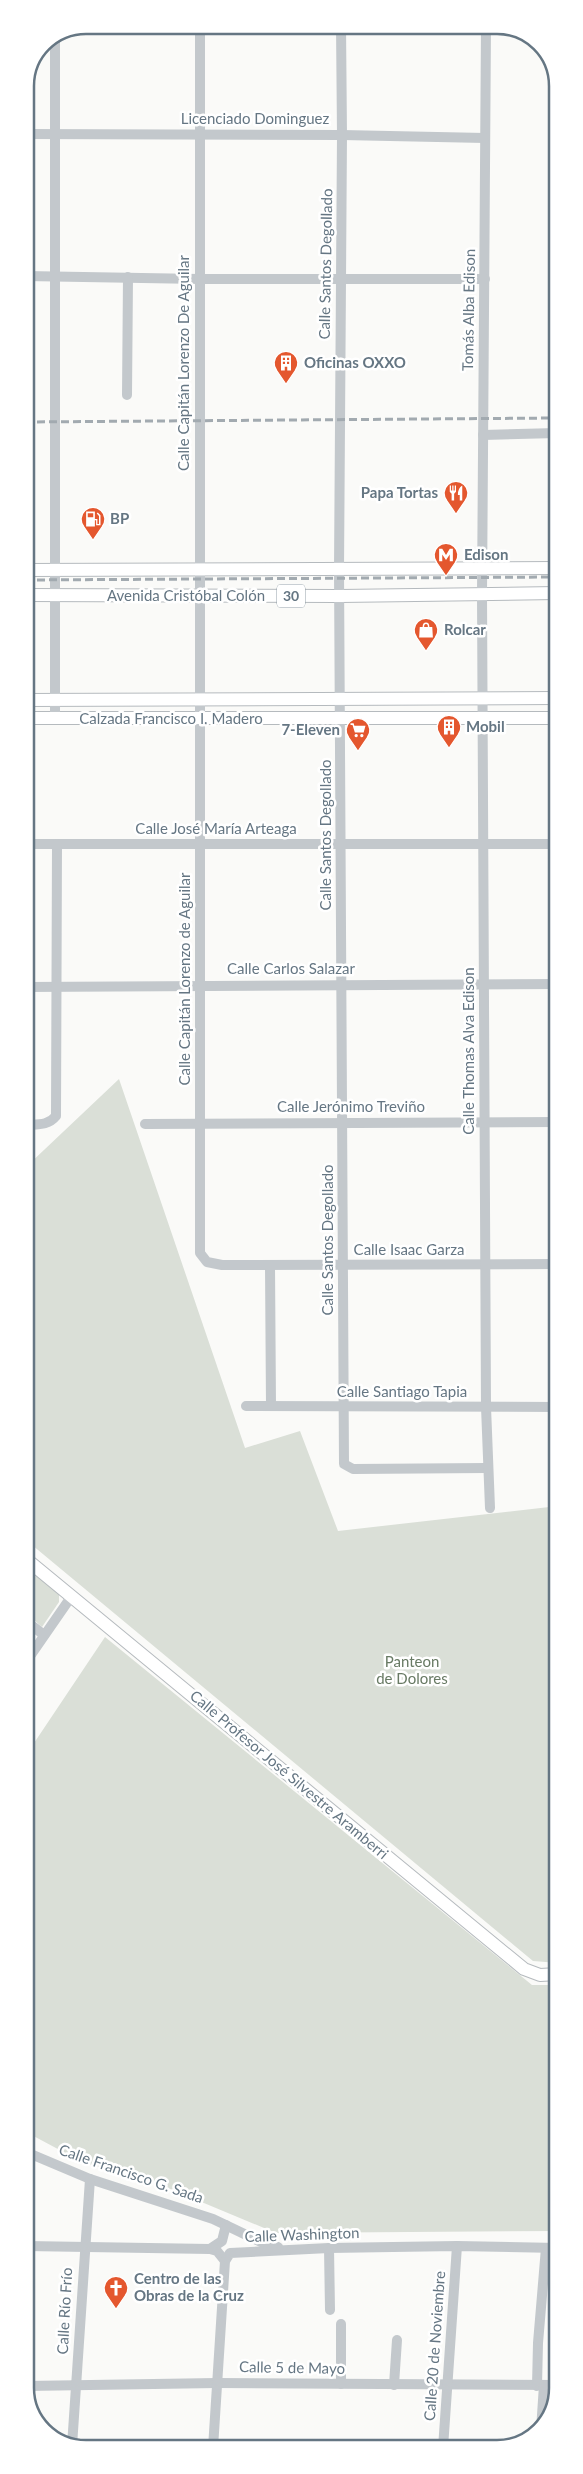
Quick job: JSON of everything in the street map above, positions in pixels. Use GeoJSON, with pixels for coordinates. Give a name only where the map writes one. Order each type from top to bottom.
{"type":"FeatureCollection","features":[{"type":"Feature","properties":{"kind":"main road","name":"Avenida Cristóbal Colón"},"geometry":{"type":"LineString","coordinates":[[34,570],[549,568]]}},
{"type":"Feature","properties":{"kind":"main road","name":"Avenida Cristóbal Colón"},"geometry":{"type":"LineString","coordinates":[[34,595],[340,596],[549,593]]}},
{"type":"Feature","properties":{"kind":"main road","name":"Calzada Francisco I. Madero"},"geometry":{"type":"LineString","coordinates":[[34,700],[549,698]]}},
{"type":"Feature","properties":{"kind":"main road","name":"Calzada Francisco I. Madero"},"geometry":{"type":"LineString","coordinates":[[34,718],[549,718]]}},
{"type":"Feature","properties":{"kind":"main road","name":"Calle Profesor José Silvestre Aramberri"},"geometry":{"type":"LineString","coordinates":[[34,1566],[524,1968],[540,1975],[549,1974]]}},
{"type":"Feature","properties":{"kind":"street","name":"Calle Capitán Lorenzo De Aguilar"},"geometry":{"type":"LineString","coordinates":[[200,34],[200,700]]}},
{"type":"Feature","properties":{"kind":"street","name":"Calle Santos Degollado"},"geometry":{"type":"LineString","coordinates":[[341,34],[339,570],[344,1464],[354,1469],[487,1468]]}},
{"type":"Feature","properties":{"kind":"street","name":"Tomás Alba Edison"},"geometry":{"type":"LineString","coordinates":[[482,595],[486,34]]}},
{"type":"Feature","properties":{"kind":"street"},"geometry":{"type":"LineString","coordinates":[[54,718],[55,44]]}},
{"type":"Feature","properties":{"kind":"street","name":"Licenciado Dominguez"},"geometry":{"type":"LineString","coordinates":[[34,134],[342,135],[485,138]]}},
{"type":"Feature","properties":{"kind":"street"},"geometry":{"type":"LineString","coordinates":[[34,276],[200,279],[485,279]]}},
{"type":"Feature","properties":{"kind":"street"},"geometry":{"type":"LineString","coordinates":[[127,395],[128,277]]}},
{"type":"Feature","properties":{"kind":"street"},"geometry":{"type":"LineString","coordinates":[[483,435],[549,433]]}},
{"type":"Feature","properties":{"kind":"street","name":"Calle Thomas Alva Edison"},"geometry":{"type":"LineString","coordinates":[[482,595],[486,1407],[490,1508]]}},
{"type":"Feature","properties":{"kind":"street","name":"Calle Capitán Lorenzo de Aguilar"},"geometry":{"type":"LineString","coordinates":[[200,700],[199,1240],[202,1258]]}},
{"type":"Feature","properties":{"kind":"street","name":"Calle José María Arteaga"},"geometry":{"type":"LineString","coordinates":[[34,844],[549,844]]}},
{"type":"Feature","properties":{"kind":"street"},"geometry":{"type":"LineString","coordinates":[[34,1124],[52,1122],[56,1116],[57,844]]}},
{"type":"Feature","properties":{"kind":"street","name":"Calle Carlos Salazar"},"geometry":{"type":"LineString","coordinates":[[34,987],[549,984]]}},
{"type":"Feature","properties":{"kind":"street","name":"Calle Jerónimo Treviño"},"geometry":{"type":"LineString","coordinates":[[145,1124],[199,1122],[549,1122]]}},
{"type":"Feature","properties":{"kind":"street","name":"Calle Isaac Garza"},"geometry":{"type":"LineString","coordinates":[[202,1258],[213,1264],[270,1266],[549,1264]]}},
{"type":"Feature","properties":{"kind":"street"},"geometry":{"type":"LineString","coordinates":[[270,1266],[271,1406]]}},
{"type":"Feature","properties":{"kind":"street","name":"Calle Santiago Tapia"},"geometry":{"type":"LineString","coordinates":[[246,1406],[549,1407]]}},
{"type":"Feature","properties":{"kind":"street"},"geometry":{"type":"LineString","coordinates":[[34,1644],[44,1635],[71,1597]]}},
{"type":"Feature","properties":{"kind":"street"},"geometry":{"type":"LineString","coordinates":[[34,1628],[44,1635]]}},
{"type":"Feature","properties":{"kind":"street","name":"Calle Francisco G. Sada"},"geometry":{"type":"LineString","coordinates":[[34,2155],[90,2178],[226,2224],[261,2242],[286,2249]]}},
{"type":"Feature","properties":{"kind":"street","name":"Calle Río Frío"},"geometry":{"type":"LineString","coordinates":[[73,2438],[90,2178]]}},
{"type":"Feature","properties":{"kind":"street"},"geometry":{"type":"LineString","coordinates":[[210,2249],[222,2241],[226,2224]]}},
{"type":"Feature","properties":{"kind":"street"},"geometry":{"type":"LineString","coordinates":[[34,2246],[210,2249],[220,2254],[225,2261],[213,2440]]}},
{"type":"Feature","properties":{"kind":"street","name":"Calle Washington"},"geometry":{"type":"LineString","coordinates":[[225,2261],[230,2253],[234,2252],[286,2249],[457,2246],[546,2248]]}},
{"type":"Feature","properties":{"kind":"street","name":"Calle 20 de Noviembre"},"geometry":{"type":"LineString","coordinates":[[443,2440],[457,2246]]}},
{"type":"Feature","properties":{"kind":"street"},"geometry":{"type":"LineString","coordinates":[[329,2248],[330,2310]]}},
{"type":"Feature","properties":{"kind":"street"},"geometry":{"type":"LineString","coordinates":[[540,2417],[541,2386],[538,2344],[546,2248]]}},
{"type":"Feature","properties":{"kind":"street"},"geometry":{"type":"LineString","coordinates":[[340,2324],[341,2384]]}},
{"type":"Feature","properties":{"kind":"street"},"geometry":{"type":"LineString","coordinates":[[394,2385],[397,2340]]}},
{"type":"Feature","properties":{"kind":"street","name":"Calle 5 de Mayo"},"geometry":{"type":"LineString","coordinates":[[34,2386],[217,2383],[549,2386]]}},
{"type":"Feature","properties":{"kind":"green space","name":"Panteon de Dolores"},"geometry":{"type":"Polygon","coordinates":[[[119,1079],[245,1448],[300,1431],[338,1531],[549,1507],[549,1962],[533,1961],[34,1547],[34,1159],[119,1079]]]}},
{"type":"Feature","properties":{"kind":"green space"},"geometry":{"type":"Polygon","coordinates":[[[34,1572],[59,1593],[59,1602],[42,1627],[34,1620],[34,1572]]]}},
{"type":"Feature","properties":{"kind":"green space"},"geometry":{"type":"Polygon","coordinates":[[[105,1637],[532,1985],[549,1985],[549,2231],[276,2233],[144,2178],[84,2163],[34,2136],[34,1743],[105,1637]]]}},
{"type":"Feature","properties":{"kind":"railway"},"geometry":{"type":"LineString","coordinates":[[34,422],[549,418]]}},
{"type":"Feature","properties":{"kind":"railway"},"geometry":{"type":"LineString","coordinates":[[34,580],[549,577]]}},
{"type":"Feature","properties":{"kind":"place","name":"Oficinas OXXO"},"geometry":{"type":"Point","coordinates":[286,384]}},
{"type":"Feature","properties":{"kind":"place","name":"Papa Tortas"},"geometry":{"type":"Point","coordinates":[456,514]}},
{"type":"Feature","properties":{"kind":"place","name":"BP"},"geometry":{"type":"Point","coordinates":[93,540]}},
{"type":"Feature","properties":{"kind":"place","name":"Edison"},"geometry":{"type":"Point","coordinates":[446,576]}},
{"type":"Feature","properties":{"kind":"place","name":"Rolcar"},"geometry":{"type":"Point","coordinates":[426,651]}},
{"type":"Feature","properties":{"kind":"place","name":"Mobil"},"geometry":{"type":"Point","coordinates":[449,748]}},
{"type":"Feature","properties":{"kind":"place","name":"7-Eleven"},"geometry":{"type":"Point","coordinates":[358,751]}},
{"type":"Feature","properties":{"kind":"place","name":"Centro de las Obras de la Cruz"},"geometry":{"type":"Point","coordinates":[116,2309]}}]}
